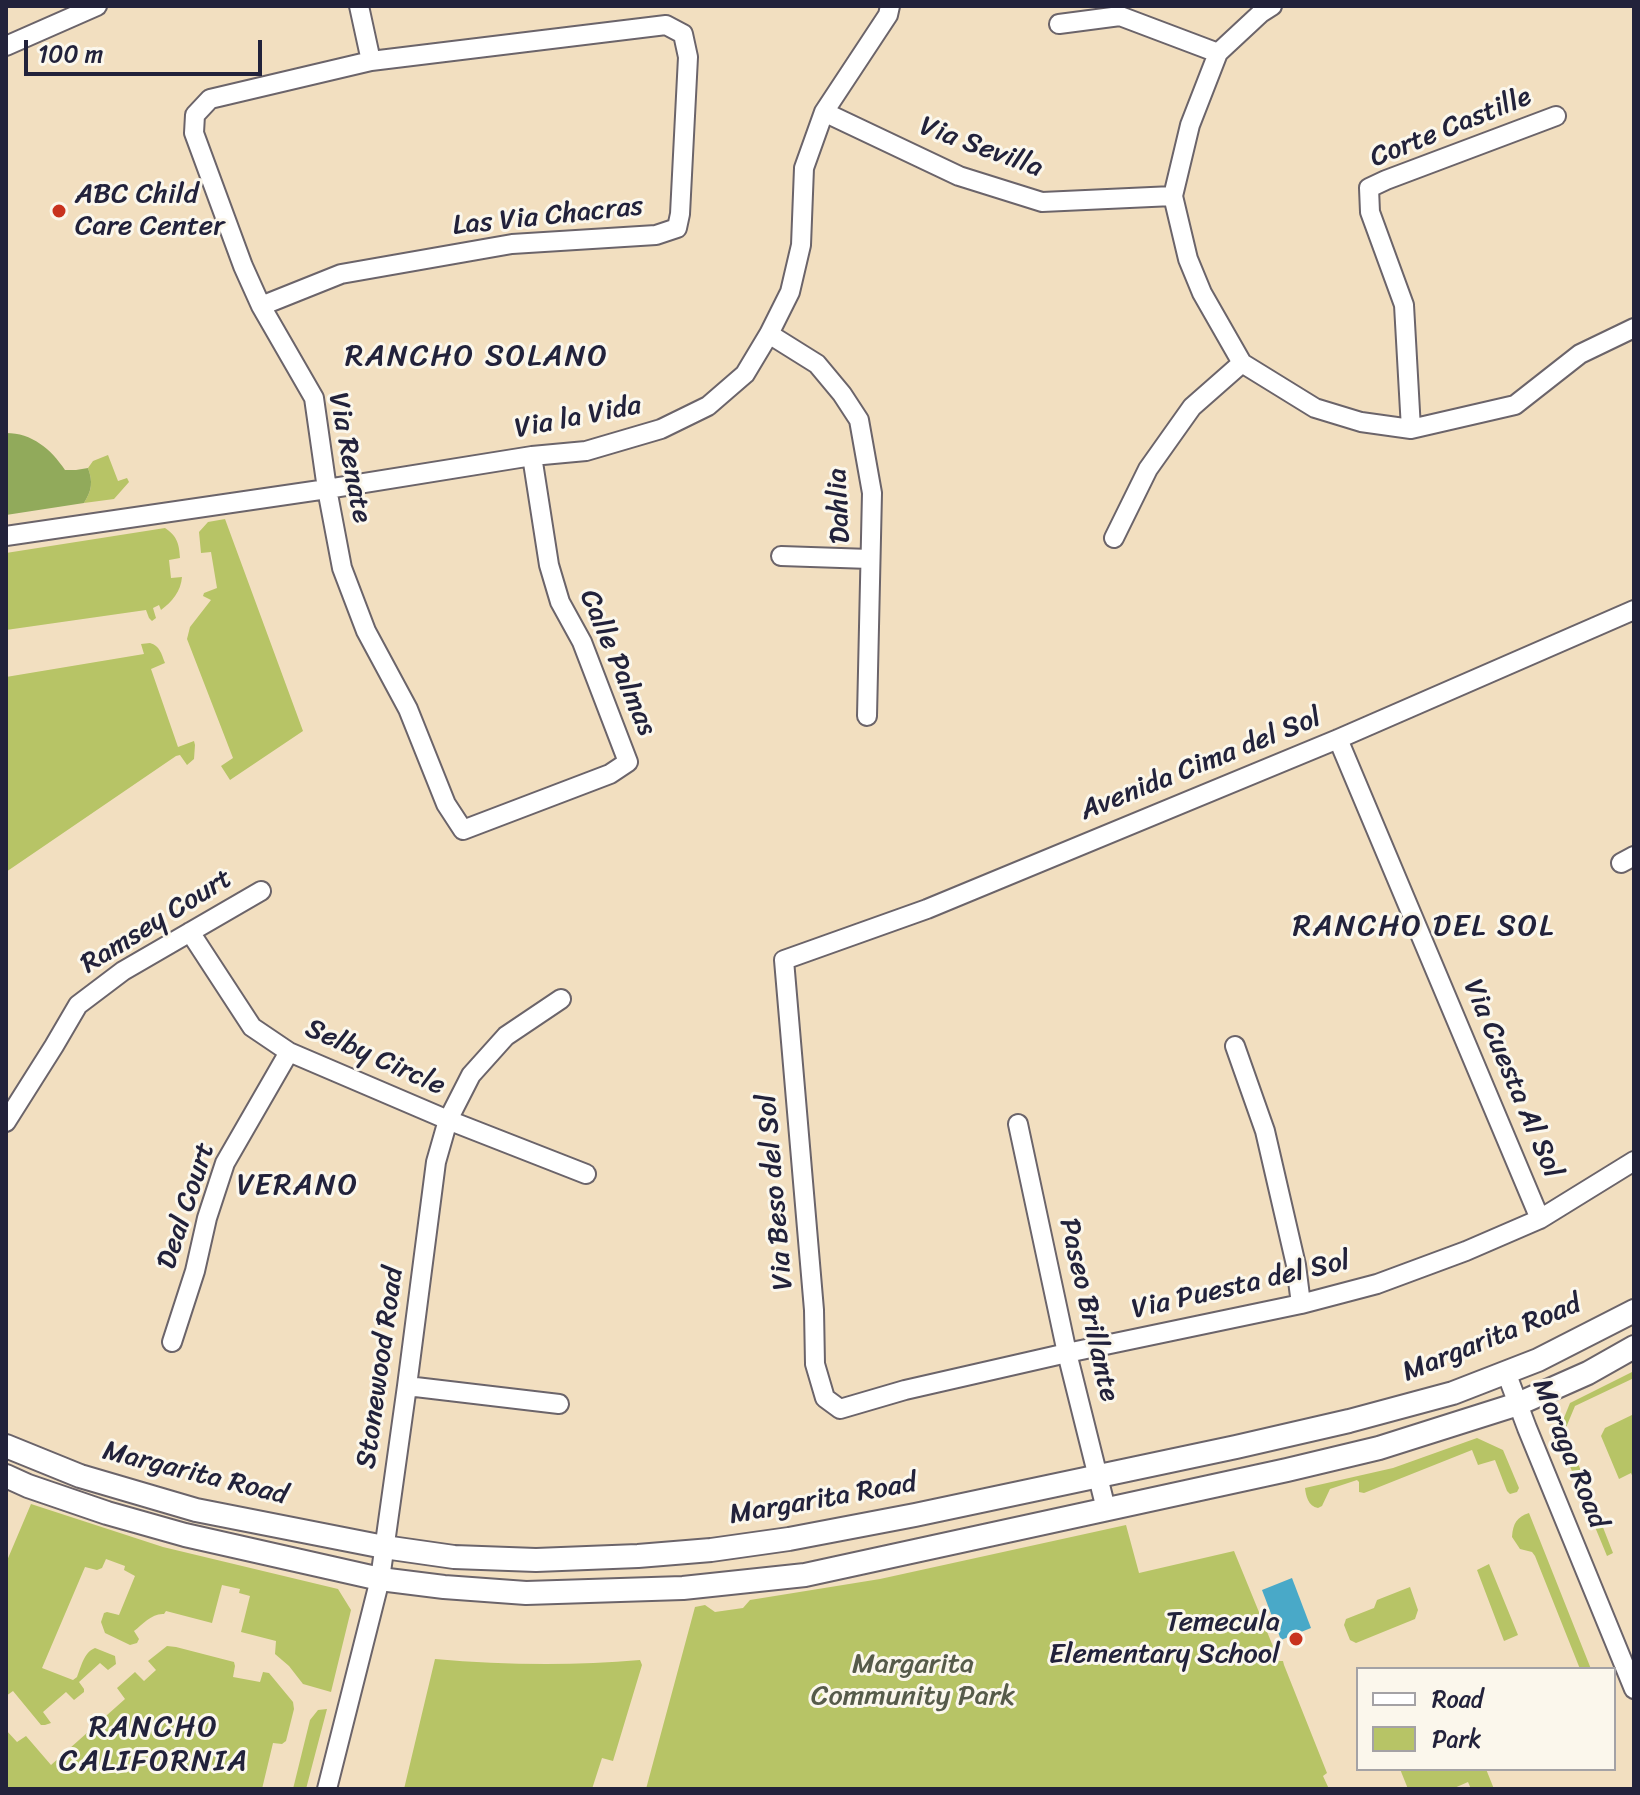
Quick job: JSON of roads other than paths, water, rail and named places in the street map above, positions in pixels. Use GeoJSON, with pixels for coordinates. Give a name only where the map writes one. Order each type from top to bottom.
{"type":"FeatureCollection","features":[{"type":"Feature","properties":{"kind":"main road","name":"Margarita Road"},"geometry":{"type":"LineString","coordinates":[[6,1446],[80,1476],[196,1510],[384,1547],[454,1557],[536,1560],[711,1550],[887,1521],[1349,1421],[1453,1393],[1538,1360],[1634,1311]]}},
{"type":"Feature","properties":{"kind":"main road","name":"Margarita Road"},"geometry":{"type":"LineString","coordinates":[[6,1476],[107,1513],[185,1535],[380,1579],[526,1593],[728,1585],[805,1575],[1379,1448],[1518,1404],[1588,1373],[1634,1347]]}},
{"type":"Feature","properties":{"kind":"street"},"geometry":{"type":"LineString","coordinates":[[6,46],[97,6]]}},
{"type":"Feature","properties":{"kind":"street"},"geometry":{"type":"LineString","coordinates":[[359,6],[371,61]]}},
{"type":"Feature","properties":{"kind":"street","name":"Via la Vida"},"geometry":{"type":"LineString","coordinates":[[6,536],[532,456],[586,451],[661,429],[708,406],[745,374],[790,292],[801,245],[804,168],[824,112],[888,15],[890,6]]}},
{"type":"Feature","properties":{"kind":"street"},"geometry":{"type":"LineString","coordinates":[[1272,6],[1218,53],[1190,125],[1173,196],[1188,259],[1202,293],[1242,363],[1315,408],[1361,422],[1411,429],[1515,405],[1580,354],[1634,328]]}},
{"type":"Feature","properties":{"kind":"street"},"geometry":{"type":"LineString","coordinates":[[1059,24],[1120,16],[1218,53]]}},
{"type":"Feature","properties":{"kind":"street","name":"Las Via Chacras"},"geometry":{"type":"LineString","coordinates":[[261,306],[341,274],[512,244],[656,235],[677,228],[688,57],[683,34],[666,25],[371,61]]}},
{"type":"Feature","properties":{"kind":"street","name":"Via Renate"},"geometry":{"type":"LineString","coordinates":[[371,61],[210,99],[195,115],[194,133],[261,306],[314,398],[342,568],[366,631],[408,709],[446,804],[463,830]]}},
{"type":"Feature","properties":{"kind":"street","name":"Via Sevilla"},"geometry":{"type":"LineString","coordinates":[[824,112],[959,176],[1042,202],[1173,196]]}},
{"type":"Feature","properties":{"kind":"street","name":"Corte Castille"},"geometry":{"type":"LineString","coordinates":[[1411,429],[1404,305],[1370,212],[1369,188],[1556,116]]}},
{"type":"Feature","properties":{"kind":"street","name":"Dahlia"},"geometry":{"type":"LineString","coordinates":[[769,334],[817,364],[859,420],[872,493],[867,716]]}},
{"type":"Feature","properties":{"kind":"street"},"geometry":{"type":"LineString","coordinates":[[1114,538],[1148,469],[1192,407],[1242,363]]}},
{"type":"Feature","properties":{"kind":"street","name":"Calle Palmas"},"geometry":{"type":"LineString","coordinates":[[463,830],[610,774],[628,762],[582,642],[560,602],[549,565],[532,456]]}},
{"type":"Feature","properties":{"kind":"street"},"geometry":{"type":"LineString","coordinates":[[781,556],[870,559]]}},
{"type":"Feature","properties":{"kind":"street","name":"Avenida Cima del Sol"},"geometry":{"type":"LineString","coordinates":[[784,960],[927,909],[1338,739],[1634,610]]}},
{"type":"Feature","properties":{"kind":"street","name":"Via Cuesta Al Sol"},"geometry":{"type":"LineString","coordinates":[[1338,739],[1540,1219]]}},
{"type":"Feature","properties":{"kind":"street","name":"Ramsey Court"},"geometry":{"type":"LineString","coordinates":[[6,1122],[78,1005],[123,971],[261,891]]}},
{"type":"Feature","properties":{"kind":"street","name":"Selby Circle"},"geometry":{"type":"LineString","coordinates":[[190,932],[252,1027],[289,1052],[448,1120],[586,1174]]}},
{"type":"Feature","properties":{"kind":"street","name":"Via Beso del Sol"},"geometry":{"type":"LineString","coordinates":[[784,960],[814,1310],[815,1364],[825,1398],[840,1409]]}},
{"type":"Feature","properties":{"kind":"street","name":"Stonewood Road"},"geometry":{"type":"LineString","coordinates":[[327,1789],[380,1579],[436,1162],[448,1120],[471,1075],[506,1036],[561,999]]}},
{"type":"Feature","properties":{"kind":"street"},"geometry":{"type":"LineString","coordinates":[[1235,1046],[1265,1131],[1296,1265],[1301,1304]]}},
{"type":"Feature","properties":{"kind":"street","name":"Deal Court"},"geometry":{"type":"LineString","coordinates":[[172,1342],[225,1163],[289,1052]]}},
{"type":"Feature","properties":{"kind":"street","name":"Paseo Brillante"},"geometry":{"type":"LineString","coordinates":[[1018,1124],[1067,1353],[1106,1509]]}},
{"type":"Feature","properties":{"kind":"street","name":"Via Puesta del Sol"},"geometry":{"type":"LineString","coordinates":[[840,1409],[905,1390],[1301,1304],[1377,1284],[1540,1219],[1634,1161]]}},
{"type":"Feature","properties":{"kind":"street","name":"Moraga Road"},"geometry":{"type":"LineString","coordinates":[[1506,1372],[1634,1689]]}},
{"type":"Feature","properties":{"kind":"street"},"geometry":{"type":"LineString","coordinates":[[407,1386],[559,1404]]}},
{"type":"Feature","properties":{"kind":"water"},"geometry":{"type":"Polygon","coordinates":[[[1292,1578],[1311,1628],[1281,1640],[1262,1590],[1292,1578]]]}},
{"type":"Feature","properties":{"kind":"place","name":"ABC Child Care Center"},"geometry":{"type":"Point","coordinates":[59,211]}},
{"type":"Feature","properties":{"kind":"place","name":"Temecula Elementary School"},"geometry":{"type":"Point","coordinates":[1296,1639]}},
{"type":"Feature","properties":{"kind":"district","name":"RANCHO SOLANO"},"geometry":{"type":"Point","coordinates":[477,357]}},
{"type":"Feature","properties":{"kind":"district","name":"RANCHO DEL SOL"},"geometry":{"type":"Point","coordinates":[1424,927]}},
{"type":"Feature","properties":{"kind":"district","name":"VERANO"},"geometry":{"type":"Point","coordinates":[298,1186]}},
{"type":"Feature","properties":{"kind":"district","name":"RANCHO CALIFORNIA"},"geometry":{"type":"Point","coordinates":[154,1745]}},
{"type":"Feature","properties":{"kind":"park label","name":"Margarita Community Park"},"geometry":{"type":"Point","coordinates":[913,1681]}}]}
